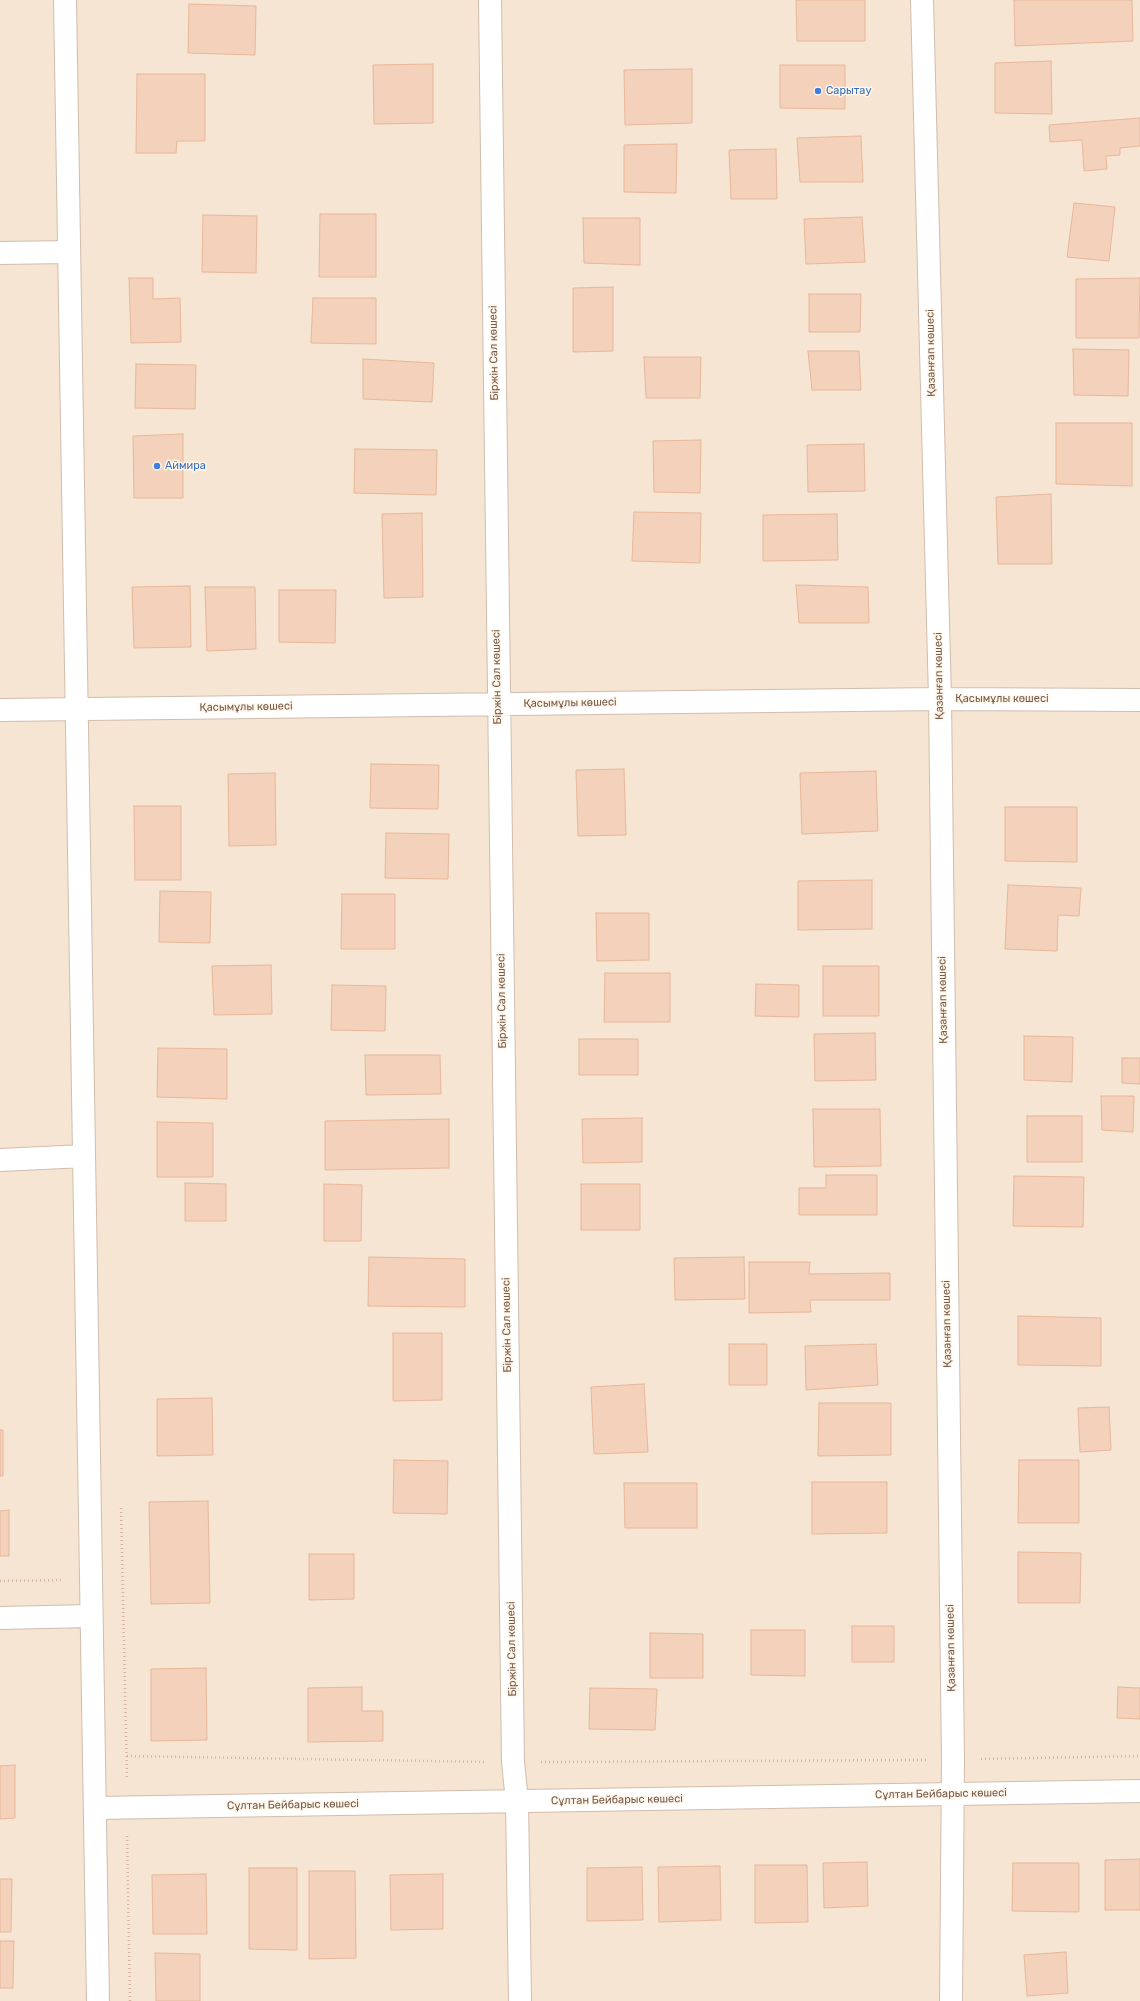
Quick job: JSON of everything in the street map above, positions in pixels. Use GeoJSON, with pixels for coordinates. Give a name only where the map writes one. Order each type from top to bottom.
{"type":"FeatureCollection","features":[{"type":"Feature","properties":{"kind":"street"},"geometry":{"type":"LineString","coordinates":[[65,0],[98,2001]]}},
{"type":"Feature","properties":{"kind":"street","name":"Біржін Сал көшесі"},"geometry":{"type":"LineString","coordinates":[[490,0],[498,704],[514,1762],[517,1802],[520,2001]]}},
{"type":"Feature","properties":{"kind":"street","name":"Қазанғап көшесі"},"geometry":{"type":"LineString","coordinates":[[922,0],[940,699],[953,1760],[951,1794],[951,2001]]}},
{"type":"Feature","properties":{"kind":"street"},"geometry":{"type":"LineString","coordinates":[[0,253],[69,252]]}},
{"type":"Feature","properties":{"kind":"street","name":"Қасымұлы көшесі"},"geometry":{"type":"LineString","coordinates":[[0,710],[940,699],[1140,700]]}},
{"type":"Feature","properties":{"kind":"street"},"geometry":{"type":"LineString","coordinates":[[0,1160],[84,1156]]}},
{"type":"Feature","properties":{"kind":"street"},"geometry":{"type":"LineString","coordinates":[[0,1618],[91,1616]]}},
{"type":"Feature","properties":{"kind":"street","name":"Сұлтан Бейбарыс көшесі"},"geometry":{"type":"LineString","coordinates":[[95,1808],[1140,1791]]}},
{"type":"Feature","properties":{"kind":"path"},"geometry":{"type":"LineString","coordinates":[[94,1756],[514,1762],[953,1760],[1140,1756]]}},
{"type":"Feature","properties":{"kind":"shaded area"},"geometry":{"type":"Polygon","coordinates":[[[0,0],[1140,0],[1140,2001],[0,2001],[0,0]]]}},
{"type":"Feature","properties":{"kind":"building"},"geometry":{"type":"Polygon","coordinates":[[[796,0],[865,0],[865,41],[797,41],[796,0]]]}},
{"type":"Feature","properties":{"kind":"building"},"geometry":{"type":"Polygon","coordinates":[[[1014,0],[1132,0],[1133,41],[1015,46],[1014,0]]]}},
{"type":"Feature","properties":{"kind":"building"},"geometry":{"type":"Polygon","coordinates":[[[189,4],[256,6],[255,55],[188,53],[189,4]]]}},
{"type":"Feature","properties":{"kind":"building"},"geometry":{"type":"Polygon","coordinates":[[[1051,61],[1052,114],[995,113],[995,63],[1051,61]]]}},
{"type":"Feature","properties":{"kind":"building"},"geometry":{"type":"Polygon","coordinates":[[[433,64],[433,123],[374,124],[373,65],[433,64]]]}},
{"type":"Feature","properties":{"kind":"building"},"geometry":{"type":"Polygon","coordinates":[[[780,65],[845,65],[845,109],[780,108],[780,65]]]}},
{"type":"Feature","properties":{"kind":"building"},"geometry":{"type":"Polygon","coordinates":[[[692,69],[692,123],[625,125],[624,70],[692,69]]]}},
{"type":"Feature","properties":{"kind":"building"},"geometry":{"type":"Polygon","coordinates":[[[137,74],[205,74],[205,141],[177,141],[176,153],[136,153],[137,74]]]}},
{"type":"Feature","properties":{"kind":"building"},"geometry":{"type":"Polygon","coordinates":[[[1140,118],[1140,146],[1120,148],[1120,155],[1106,156],[1107,169],[1084,171],[1082,140],[1050,142],[1049,125],[1140,118]]]}},
{"type":"Feature","properties":{"kind":"building"},"geometry":{"type":"Polygon","coordinates":[[[861,136],[863,182],[800,182],[797,138],[861,136]]]}},
{"type":"Feature","properties":{"kind":"building"},"geometry":{"type":"Polygon","coordinates":[[[677,144],[676,193],[624,192],[624,145],[677,144]]]}},
{"type":"Feature","properties":{"kind":"building"},"geometry":{"type":"Polygon","coordinates":[[[776,149],[777,199],[731,199],[729,150],[776,149]]]}},
{"type":"Feature","properties":{"kind":"building"},"geometry":{"type":"Polygon","coordinates":[[[1074,203],[1115,207],[1109,261],[1067,257],[1074,203]]]}},
{"type":"Feature","properties":{"kind":"building"},"geometry":{"type":"Polygon","coordinates":[[[320,214],[376,214],[376,277],[319,277],[320,214]]]}},
{"type":"Feature","properties":{"kind":"building"},"geometry":{"type":"Polygon","coordinates":[[[203,215],[257,216],[256,273],[202,272],[203,215]]]}},
{"type":"Feature","properties":{"kind":"building"},"geometry":{"type":"Polygon","coordinates":[[[862,217],[865,262],[806,264],[804,219],[862,217]]]}},
{"type":"Feature","properties":{"kind":"building"},"geometry":{"type":"Polygon","coordinates":[[[583,218],[640,218],[640,265],[584,263],[583,218]]]}},
{"type":"Feature","properties":{"kind":"building"},"geometry":{"type":"Polygon","coordinates":[[[129,278],[153,278],[153,299],[180,298],[181,342],[131,343],[129,278]]]}},
{"type":"Feature","properties":{"kind":"building"},"geometry":{"type":"Polygon","coordinates":[[[1140,278],[1139,338],[1076,338],[1076,279],[1140,278]]]}},
{"type":"Feature","properties":{"kind":"building"},"geometry":{"type":"Polygon","coordinates":[[[613,287],[613,351],[573,352],[573,288],[613,287]]]}},
{"type":"Feature","properties":{"kind":"building"},"geometry":{"type":"Polygon","coordinates":[[[809,294],[861,294],[860,332],[809,332],[809,294]]]}},
{"type":"Feature","properties":{"kind":"building"},"geometry":{"type":"Polygon","coordinates":[[[313,298],[376,298],[376,344],[311,343],[313,298]]]}},
{"type":"Feature","properties":{"kind":"building"},"geometry":{"type":"Polygon","coordinates":[[[1073,349],[1129,350],[1128,396],[1074,395],[1073,349]]]}},
{"type":"Feature","properties":{"kind":"building"},"geometry":{"type":"Polygon","coordinates":[[[808,351],[859,351],[861,390],[812,390],[808,351]]]}},
{"type":"Feature","properties":{"kind":"building"},"geometry":{"type":"Polygon","coordinates":[[[644,357],[701,357],[700,398],[646,398],[644,357]]]}},
{"type":"Feature","properties":{"kind":"building"},"geometry":{"type":"Polygon","coordinates":[[[363,359],[434,363],[432,402],[363,399],[363,359]]]}},
{"type":"Feature","properties":{"kind":"building"},"geometry":{"type":"Polygon","coordinates":[[[136,364],[196,365],[195,409],[135,408],[136,364]]]}},
{"type":"Feature","properties":{"kind":"building"},"geometry":{"type":"Polygon","coordinates":[[[1056,423],[1132,423],[1132,486],[1056,484],[1056,423]]]}},
{"type":"Feature","properties":{"kind":"building"},"geometry":{"type":"Polygon","coordinates":[[[183,434],[183,498],[134,498],[133,436],[183,434]]]}},
{"type":"Feature","properties":{"kind":"building"},"geometry":{"type":"Polygon","coordinates":[[[701,440],[700,493],[654,492],[653,441],[701,440]]]}},
{"type":"Feature","properties":{"kind":"building"},"geometry":{"type":"Polygon","coordinates":[[[864,444],[865,491],[808,492],[807,445],[864,444]]]}},
{"type":"Feature","properties":{"kind":"building"},"geometry":{"type":"Polygon","coordinates":[[[355,449],[437,450],[436,495],[354,493],[355,449]]]}},
{"type":"Feature","properties":{"kind":"building"},"geometry":{"type":"Polygon","coordinates":[[[1051,494],[1052,564],[998,564],[996,497],[1051,494]]]}},
{"type":"Feature","properties":{"kind":"building"},"geometry":{"type":"Polygon","coordinates":[[[634,512],[701,513],[700,563],[632,561],[634,512]]]}},
{"type":"Feature","properties":{"kind":"building"},"geometry":{"type":"Polygon","coordinates":[[[422,513],[423,597],[384,598],[382,514],[422,513]]]}},
{"type":"Feature","properties":{"kind":"building"},"geometry":{"type":"Polygon","coordinates":[[[837,514],[838,560],[763,561],[763,515],[837,514]]]}},
{"type":"Feature","properties":{"kind":"building"},"geometry":{"type":"Polygon","coordinates":[[[796,585],[868,587],[869,623],[799,623],[796,585]]]}},
{"type":"Feature","properties":{"kind":"building"},"geometry":{"type":"Polygon","coordinates":[[[190,586],[191,647],[134,648],[132,587],[190,586]]]}},
{"type":"Feature","properties":{"kind":"building"},"geometry":{"type":"Polygon","coordinates":[[[205,587],[255,587],[256,649],[207,651],[205,587]]]}},
{"type":"Feature","properties":{"kind":"building"},"geometry":{"type":"Polygon","coordinates":[[[279,590],[336,590],[335,643],[279,642],[279,590]]]}},
{"type":"Feature","properties":{"kind":"building"},"geometry":{"type":"Polygon","coordinates":[[[371,764],[439,765],[438,809],[370,808],[371,764]]]}},
{"type":"Feature","properties":{"kind":"building"},"geometry":{"type":"Polygon","coordinates":[[[624,769],[626,835],[578,836],[576,770],[624,769]]]}},
{"type":"Feature","properties":{"kind":"building"},"geometry":{"type":"Polygon","coordinates":[[[876,771],[878,831],[802,834],[800,773],[876,771]]]}},
{"type":"Feature","properties":{"kind":"building"},"geometry":{"type":"Polygon","coordinates":[[[275,773],[276,845],[229,846],[228,774],[275,773]]]}},
{"type":"Feature","properties":{"kind":"building"},"geometry":{"type":"Polygon","coordinates":[[[134,806],[181,806],[181,880],[135,880],[134,806]]]}},
{"type":"Feature","properties":{"kind":"building"},"geometry":{"type":"Polygon","coordinates":[[[1005,807],[1077,807],[1077,862],[1005,861],[1005,807]]]}},
{"type":"Feature","properties":{"kind":"building"},"geometry":{"type":"Polygon","coordinates":[[[386,833],[449,834],[448,879],[385,878],[386,833]]]}},
{"type":"Feature","properties":{"kind":"building"},"geometry":{"type":"Polygon","coordinates":[[[872,880],[872,929],[798,930],[798,881],[872,880]]]}},
{"type":"Feature","properties":{"kind":"building"},"geometry":{"type":"Polygon","coordinates":[[[1008,885],[1081,888],[1079,916],[1058,915],[1057,951],[1005,949],[1008,885]]]}},
{"type":"Feature","properties":{"kind":"building"},"geometry":{"type":"Polygon","coordinates":[[[160,891],[211,892],[210,943],[159,942],[160,891]]]}},
{"type":"Feature","properties":{"kind":"building"},"geometry":{"type":"Polygon","coordinates":[[[342,894],[395,894],[395,949],[341,949],[342,894]]]}},
{"type":"Feature","properties":{"kind":"building"},"geometry":{"type":"Polygon","coordinates":[[[596,913],[649,913],[649,960],[597,961],[596,913]]]}},
{"type":"Feature","properties":{"kind":"building"},"geometry":{"type":"Polygon","coordinates":[[[271,965],[272,1014],[214,1015],[212,966],[271,965]]]}},
{"type":"Feature","properties":{"kind":"building"},"geometry":{"type":"Polygon","coordinates":[[[823,966],[879,966],[879,1016],[823,1016],[823,966]]]}},
{"type":"Feature","properties":{"kind":"building"},"geometry":{"type":"Polygon","coordinates":[[[605,973],[670,973],[670,1022],[604,1022],[605,973]]]}},
{"type":"Feature","properties":{"kind":"building"},"geometry":{"type":"Polygon","coordinates":[[[756,984],[799,985],[799,1017],[755,1016],[756,984]]]}},
{"type":"Feature","properties":{"kind":"building"},"geometry":{"type":"Polygon","coordinates":[[[332,985],[386,986],[385,1031],[331,1030],[332,985]]]}},
{"type":"Feature","properties":{"kind":"building"},"geometry":{"type":"Polygon","coordinates":[[[875,1033],[876,1080],[815,1081],[814,1034],[875,1033]]]}},
{"type":"Feature","properties":{"kind":"building"},"geometry":{"type":"Polygon","coordinates":[[[1024,1036],[1073,1037],[1072,1082],[1024,1080],[1024,1036]]]}},
{"type":"Feature","properties":{"kind":"building"},"geometry":{"type":"Polygon","coordinates":[[[579,1039],[638,1039],[638,1075],[579,1075],[579,1039]]]}},
{"type":"Feature","properties":{"kind":"building"},"geometry":{"type":"Polygon","coordinates":[[[158,1048],[227,1049],[227,1099],[157,1097],[158,1048]]]}},
{"type":"Feature","properties":{"kind":"building"},"geometry":{"type":"Polygon","coordinates":[[[365,1055],[440,1055],[441,1094],[366,1095],[365,1055]]]}},
{"type":"Feature","properties":{"kind":"building"},"geometry":{"type":"Polygon","coordinates":[[[1122,1058],[1140,1058],[1140,1084],[1122,1083],[1122,1058]]]}},
{"type":"Feature","properties":{"kind":"building"},"geometry":{"type":"Polygon","coordinates":[[[1101,1096],[1134,1096],[1133,1132],[1102,1130],[1101,1096]]]}},
{"type":"Feature","properties":{"kind":"building"},"geometry":{"type":"Polygon","coordinates":[[[813,1109],[880,1109],[881,1166],[814,1167],[813,1109]]]}},
{"type":"Feature","properties":{"kind":"building"},"geometry":{"type":"Polygon","coordinates":[[[1027,1116],[1082,1116],[1082,1162],[1027,1162],[1027,1116]]]}},
{"type":"Feature","properties":{"kind":"building"},"geometry":{"type":"Polygon","coordinates":[[[642,1118],[642,1162],[583,1163],[582,1119],[642,1118]]]}},
{"type":"Feature","properties":{"kind":"building"},"geometry":{"type":"Polygon","coordinates":[[[449,1119],[449,1168],[325,1170],[325,1121],[449,1119]]]}},
{"type":"Feature","properties":{"kind":"building"},"geometry":{"type":"Polygon","coordinates":[[[157,1122],[213,1123],[213,1177],[157,1177],[157,1122]]]}},
{"type":"Feature","properties":{"kind":"building"},"geometry":{"type":"Polygon","coordinates":[[[826,1175],[877,1175],[877,1215],[799,1215],[799,1188],[826,1188],[826,1175]]]}},
{"type":"Feature","properties":{"kind":"building"},"geometry":{"type":"Polygon","coordinates":[[[1014,1176],[1084,1177],[1083,1227],[1013,1226],[1014,1176]]]}},
{"type":"Feature","properties":{"kind":"building"},"geometry":{"type":"Polygon","coordinates":[[[185,1183],[226,1184],[226,1221],[185,1221],[185,1183]]]}},
{"type":"Feature","properties":{"kind":"building"},"geometry":{"type":"Polygon","coordinates":[[[324,1184],[362,1185],[361,1241],[324,1241],[324,1184]]]}},
{"type":"Feature","properties":{"kind":"building"},"geometry":{"type":"Polygon","coordinates":[[[581,1184],[640,1184],[640,1230],[581,1230],[581,1184]]]}},
{"type":"Feature","properties":{"kind":"building"},"geometry":{"type":"Polygon","coordinates":[[[369,1257],[465,1259],[465,1307],[368,1306],[369,1257]]]}},
{"type":"Feature","properties":{"kind":"building"},"geometry":{"type":"Polygon","coordinates":[[[744,1257],[745,1299],[675,1300],[674,1258],[744,1257]]]}},
{"type":"Feature","properties":{"kind":"building"},"geometry":{"type":"Polygon","coordinates":[[[749,1262],[810,1262],[809,1274],[890,1273],[890,1300],[810,1300],[811,1312],[749,1313],[749,1262]]]}},
{"type":"Feature","properties":{"kind":"building"},"geometry":{"type":"Polygon","coordinates":[[[1018,1316],[1101,1318],[1101,1366],[1018,1365],[1018,1316]]]}},
{"type":"Feature","properties":{"kind":"building"},"geometry":{"type":"Polygon","coordinates":[[[393,1333],[442,1333],[442,1400],[393,1401],[393,1333]]]}},
{"type":"Feature","properties":{"kind":"building"},"geometry":{"type":"Polygon","coordinates":[[[729,1344],[767,1344],[767,1385],[729,1385],[729,1344]]]}},
{"type":"Feature","properties":{"kind":"building"},"geometry":{"type":"Polygon","coordinates":[[[876,1344],[878,1385],[806,1390],[805,1346],[876,1344]]]}},
{"type":"Feature","properties":{"kind":"building"},"geometry":{"type":"Polygon","coordinates":[[[644,1384],[648,1452],[594,1454],[591,1387],[644,1384]]]}},
{"type":"Feature","properties":{"kind":"building"},"geometry":{"type":"Polygon","coordinates":[[[212,1398],[213,1455],[157,1456],[157,1399],[212,1398]]]}},
{"type":"Feature","properties":{"kind":"building"},"geometry":{"type":"Polygon","coordinates":[[[819,1403],[891,1403],[891,1455],[818,1456],[819,1403]]]}},
{"type":"Feature","properties":{"kind":"building"},"geometry":{"type":"Polygon","coordinates":[[[1109,1407],[1111,1450],[1080,1452],[1078,1408],[1109,1407]]]}},
{"type":"Feature","properties":{"kind":"building"},"geometry":{"type":"Polygon","coordinates":[[[0,1430],[3,1430],[3,1476],[0,1476],[0,1430]]]}},
{"type":"Feature","properties":{"kind":"building"},"geometry":{"type":"Polygon","coordinates":[[[394,1460],[448,1461],[447,1514],[393,1513],[394,1460]]]}},
{"type":"Feature","properties":{"kind":"building"},"geometry":{"type":"Polygon","coordinates":[[[1019,1460],[1079,1460],[1079,1523],[1018,1523],[1019,1460]]]}},
{"type":"Feature","properties":{"kind":"building"},"geometry":{"type":"Polygon","coordinates":[[[812,1482],[887,1482],[887,1533],[812,1534],[812,1482]]]}},
{"type":"Feature","properties":{"kind":"building"},"geometry":{"type":"Polygon","coordinates":[[[624,1483],[697,1483],[697,1528],[625,1528],[624,1483]]]}},
{"type":"Feature","properties":{"kind":"building"},"geometry":{"type":"Polygon","coordinates":[[[208,1501],[210,1603],[151,1604],[149,1502],[208,1501]]]}},
{"type":"Feature","properties":{"kind":"building"},"geometry":{"type":"Polygon","coordinates":[[[9,1510],[9,1556],[0,1556],[0,1511],[9,1510]]]}},
{"type":"Feature","properties":{"kind":"building"},"geometry":{"type":"Polygon","coordinates":[[[1018,1552],[1081,1553],[1080,1603],[1018,1603],[1018,1552]]]}},
{"type":"Feature","properties":{"kind":"building"},"geometry":{"type":"Polygon","coordinates":[[[309,1554],[354,1554],[354,1599],[309,1600],[309,1554]]]}},
{"type":"Feature","properties":{"kind":"building"},"geometry":{"type":"Polygon","coordinates":[[[852,1626],[894,1626],[894,1662],[852,1662],[852,1626]]]}},
{"type":"Feature","properties":{"kind":"building"},"geometry":{"type":"Polygon","coordinates":[[[751,1630],[805,1630],[805,1676],[751,1675],[751,1630]]]}},
{"type":"Feature","properties":{"kind":"building"},"geometry":{"type":"Polygon","coordinates":[[[650,1633],[703,1634],[703,1678],[650,1678],[650,1633]]]}},
{"type":"Feature","properties":{"kind":"building"},"geometry":{"type":"Polygon","coordinates":[[[206,1668],[207,1740],[151,1741],[151,1669],[206,1668]]]}},
{"type":"Feature","properties":{"kind":"building"},"geometry":{"type":"Polygon","coordinates":[[[362,1687],[362,1711],[383,1711],[383,1741],[308,1742],[308,1688],[362,1687]]]}},
{"type":"Feature","properties":{"kind":"building"},"geometry":{"type":"Polygon","coordinates":[[[1118,1687],[1140,1688],[1140,1719],[1117,1718],[1118,1687]]]}},
{"type":"Feature","properties":{"kind":"building"},"geometry":{"type":"Polygon","coordinates":[[[590,1688],[657,1689],[655,1730],[589,1729],[590,1688]]]}},
{"type":"Feature","properties":{"kind":"building"},"geometry":{"type":"Polygon","coordinates":[[[15,1765],[15,1818],[0,1819],[0,1766],[15,1765]]]}},
{"type":"Feature","properties":{"kind":"building"},"geometry":{"type":"Polygon","coordinates":[[[1140,1859],[1140,1910],[1105,1910],[1105,1860],[1140,1859]]]}},
{"type":"Feature","properties":{"kind":"building"},"geometry":{"type":"Polygon","coordinates":[[[867,1862],[868,1906],[824,1908],[823,1863],[867,1862]]]}},
{"type":"Feature","properties":{"kind":"building"},"geometry":{"type":"Polygon","coordinates":[[[1013,1863],[1079,1863],[1079,1912],[1012,1911],[1013,1863]]]}},
{"type":"Feature","properties":{"kind":"building"},"geometry":{"type":"Polygon","coordinates":[[[755,1865],[807,1865],[808,1922],[755,1923],[755,1865]]]}},
{"type":"Feature","properties":{"kind":"building"},"geometry":{"type":"Polygon","coordinates":[[[720,1866],[721,1920],[659,1922],[658,1867],[720,1866]]]}},
{"type":"Feature","properties":{"kind":"building"},"geometry":{"type":"Polygon","coordinates":[[[642,1867],[643,1920],[587,1921],[587,1868],[642,1867]]]}},
{"type":"Feature","properties":{"kind":"building"},"geometry":{"type":"Polygon","coordinates":[[[249,1868],[297,1868],[297,1950],[249,1949],[249,1868]]]}},
{"type":"Feature","properties":{"kind":"building"},"geometry":{"type":"Polygon","coordinates":[[[309,1871],[355,1871],[356,1958],[309,1959],[309,1871]]]}},
{"type":"Feature","properties":{"kind":"building"},"geometry":{"type":"Polygon","coordinates":[[[206,1874],[207,1934],[153,1934],[152,1875],[206,1874]]]}},
{"type":"Feature","properties":{"kind":"building"},"geometry":{"type":"Polygon","coordinates":[[[443,1874],[443,1929],[391,1930],[390,1875],[443,1874]]]}},
{"type":"Feature","properties":{"kind":"building"},"geometry":{"type":"Polygon","coordinates":[[[0,1879],[12,1879],[11,1932],[0,1932],[0,1879]]]}},
{"type":"Feature","properties":{"kind":"building"},"geometry":{"type":"Polygon","coordinates":[[[0,1941],[14,1941],[13,1988],[0,1988],[0,1941]]]}},
{"type":"Feature","properties":{"kind":"building"},"geometry":{"type":"Polygon","coordinates":[[[1066,1952],[1068,1993],[1027,1996],[1024,1955],[1066,1952]]]}},
{"type":"Feature","properties":{"kind":"building"},"geometry":{"type":"Polygon","coordinates":[[[155,1953],[200,1954],[200,2001],[156,2001],[155,1953]]]}},
{"type":"Feature","properties":{"kind":"place","name":"Сарытау"},"geometry":{"type":"Point","coordinates":[818,91]}},
{"type":"Feature","properties":{"kind":"place","name":"Аймира"},"geometry":{"type":"Point","coordinates":[157,466]}}]}
